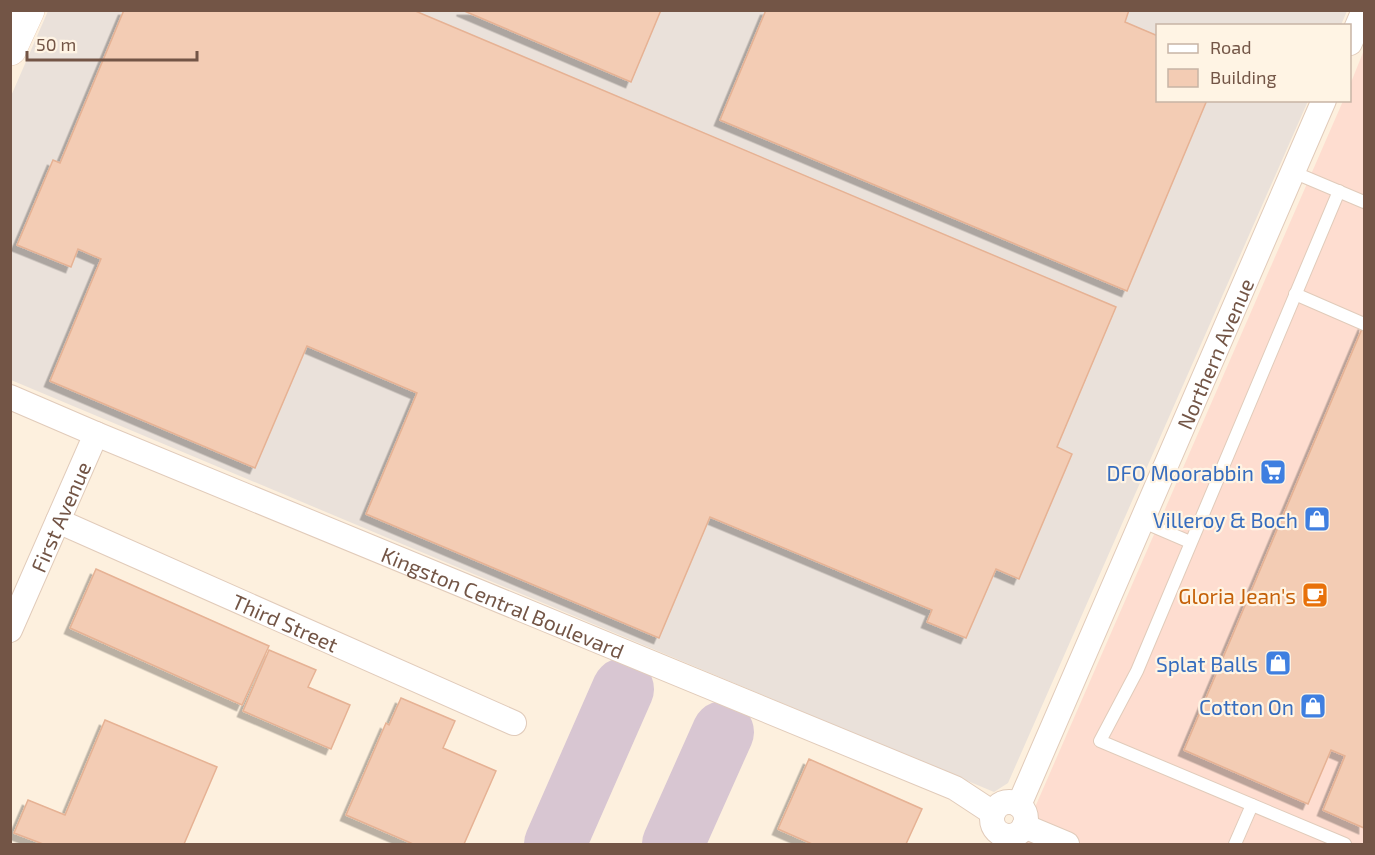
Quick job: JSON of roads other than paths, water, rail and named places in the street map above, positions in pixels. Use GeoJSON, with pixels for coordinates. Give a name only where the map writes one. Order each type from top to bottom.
{"type":"FeatureCollection","features":[{"type":"Feature","properties":{"kind":"main road"},"geometry":{"type":"LineString","coordinates":[[10,49],[28,10]]}},
{"type":"Feature","properties":{"kind":"street"},"geometry":{"type":"LineString","coordinates":[[1351,41],[1364,10]]}},
{"type":"Feature","properties":{"kind":"street","name":"Northern Avenue"},"geometry":{"type":"LineString","coordinates":[[1012,828],[1141,521],[1323,102]]}},
{"type":"Feature","properties":{"kind":"street","name":"Kingston Central Boulevard"},"geometry":{"type":"LineString","coordinates":[[10,397],[955,788],[993,813],[994,829],[1012,828]]}},
{"type":"Feature","properties":{"kind":"street","name":"First Avenue"},"geometry":{"type":"LineString","coordinates":[[10,630],[96,434]]}},
{"type":"Feature","properties":{"kind":"street","name":"Third Street"},"geometry":{"type":"LineString","coordinates":[[58,520],[514,723]]}},
{"type":"Feature","properties":{"kind":"street"},"geometry":{"type":"LineString","coordinates":[[1012,828],[1067,844]]}},
{"type":"Feature","properties":{"kind":"lane"},"geometry":{"type":"LineString","coordinates":[[1293,172],[1365,202]]}},
{"type":"Feature","properties":{"kind":"lane"},"geometry":{"type":"LineString","coordinates":[[1339,191],[1137,671],[1100,741],[1345,844]]}},
{"type":"Feature","properties":{"kind":"lane"},"geometry":{"type":"LineString","coordinates":[[1295,294],[1364,324]]}},
{"type":"Feature","properties":{"kind":"lane"},"geometry":{"type":"LineString","coordinates":[[1141,521],[1191,542]]}},
{"type":"Feature","properties":{"kind":"lane"},"geometry":{"type":"LineString","coordinates":[[1236,844],[1252,805]]}},
{"type":"Feature","properties":{"kind":"place","name":"DFO Moorabbin"},"geometry":{"type":"Point","coordinates":[1273,472]}},
{"type":"Feature","properties":{"kind":"place","name":"Villeroy & Boch"},"geometry":{"type":"Point","coordinates":[1317,519]}},
{"type":"Feature","properties":{"kind":"place","name":"Gloria Jean's"},"geometry":{"type":"Point","coordinates":[1315,595]}},
{"type":"Feature","properties":{"kind":"place","name":"Splat Balls"},"geometry":{"type":"Point","coordinates":[1278,663]}},
{"type":"Feature","properties":{"kind":"place","name":"Cotton On"},"geometry":{"type":"Point","coordinates":[1313,706]}}]}
